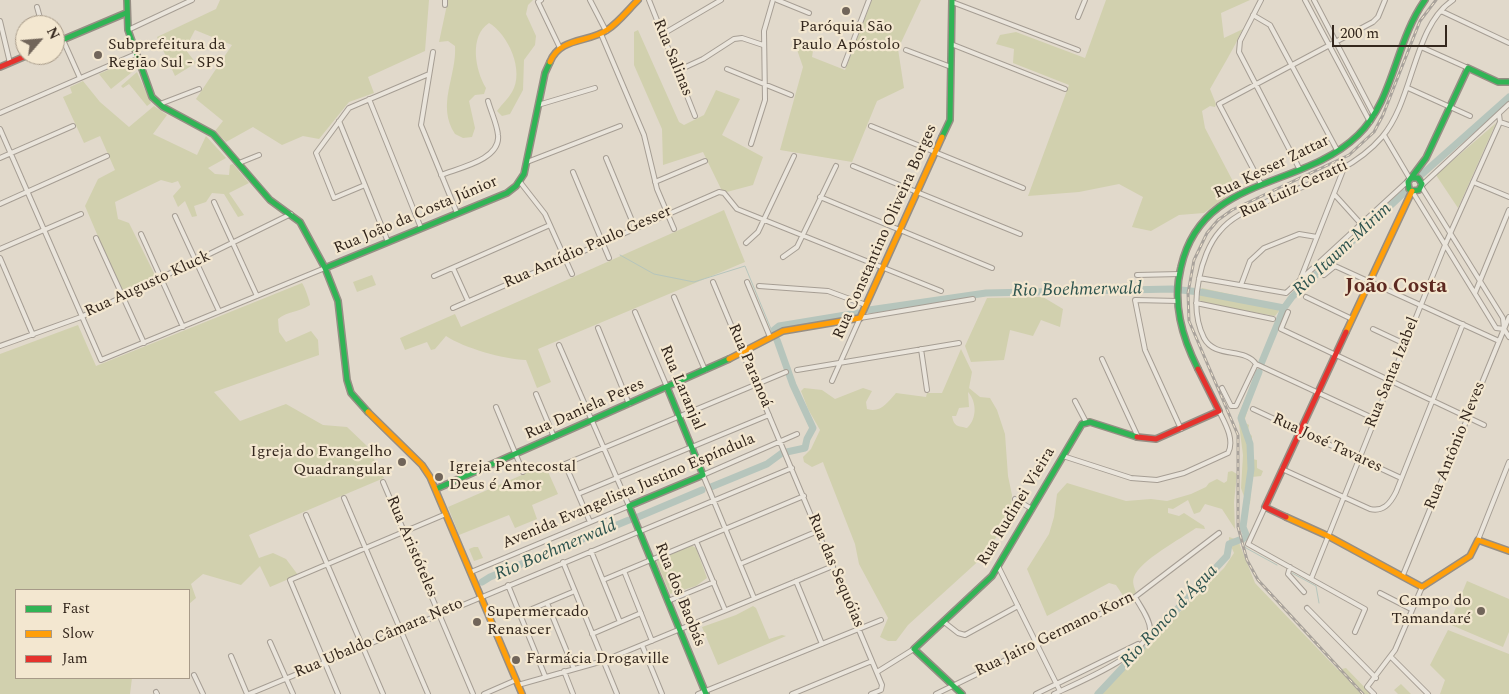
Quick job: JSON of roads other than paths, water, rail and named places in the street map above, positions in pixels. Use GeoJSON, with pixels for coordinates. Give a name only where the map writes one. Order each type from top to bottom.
{"type":"FeatureCollection","features":[{"type":"Feature","properties":{"kind":"street"},"geometry":{"type":"LineString","coordinates":[[126,0],[128,30],[148,91],[160,104],[207,130],[219,139],[270,200],[291,214],[303,225],[325,268],[340,308],[347,380],[351,393],[422,465],[436,489],[522,694]]}},
{"type":"Feature","properties":{"kind":"street"},"geometry":{"type":"LineString","coordinates":[[128,30],[192,0]]}},
{"type":"Feature","properties":{"kind":"street"},"geometry":{"type":"LineString","coordinates":[[590,0],[647,142],[655,182],[674,229]]}},
{"type":"Feature","properties":{"kind":"street"},"geometry":{"type":"LineString","coordinates":[[539,1],[560,48],[604,33],[638,0]]}},
{"type":"Feature","properties":{"kind":"street","name":"Rua Salinas"},"geometry":{"type":"LineString","coordinates":[[649,0],[696,116]]}},
{"type":"Feature","properties":{"kind":"street"},"geometry":{"type":"LineString","coordinates":[[663,34],[721,0]]}},
{"type":"Feature","properties":{"kind":"street"},"geometry":{"type":"LineString","coordinates":[[751,144],[763,111],[766,85],[763,45],[765,24],[773,0]]}},
{"type":"Feature","properties":{"kind":"street"},"geometry":{"type":"LineString","coordinates":[[777,0],[809,14]]}},
{"type":"Feature","properties":{"kind":"street"},"geometry":{"type":"LineString","coordinates":[[844,65],[869,0]]}},
{"type":"Feature","properties":{"kind":"street"},"geometry":{"type":"LineString","coordinates":[[1078,17],[1085,0]]}},
{"type":"Feature","properties":{"kind":"street"},"geometry":{"type":"LineString","coordinates":[[1261,0],[1240,41],[1239,49],[1299,168]]}},
{"type":"Feature","properties":{"kind":"street"},"geometry":{"type":"LineString","coordinates":[[1305,0],[1370,122]]}},
{"type":"Feature","properties":{"kind":"street"},"geometry":{"type":"LineString","coordinates":[[1314,0],[1374,115]]}},
{"type":"Feature","properties":{"kind":"street"},"geometry":{"type":"LineString","coordinates":[[1261,184],[1219,104],[1376,19],[1385,0]]}},
{"type":"Feature","properties":{"kind":"street","name":"Rua Kesser Zattar"},"geometry":{"type":"LineString","coordinates":[[1063,456],[1131,478],[1157,480],[1184,473],[1228,453],[1231,445],[1229,436],[1185,339],[1178,301],[1180,274],[1190,242],[1205,218],[1226,201],[1337,150],[1355,138],[1370,122],[1387,93],[1406,32],[1416,12],[1426,0]]}},
{"type":"Feature","properties":{"kind":"street","name":"Rua Luiz Ceratti"},"geometry":{"type":"LineString","coordinates":[[1256,364],[1250,357],[1216,349],[1208,344],[1199,325],[1196,302],[1199,278],[1214,240],[1230,221],[1256,207],[1344,168],[1369,150],[1384,135],[1397,114],[1408,88],[1421,47],[1441,11],[1452,0]]}},
{"type":"Feature","properties":{"kind":"street"},"geometry":{"type":"LineString","coordinates":[[952,1],[1078,50]]}},
{"type":"Feature","properties":{"kind":"street","name":"Rua Constantino Oliveira Borges"},"geometry":{"type":"LineString","coordinates":[[832,381],[951,117],[952,1]]}},
{"type":"Feature","properties":{"kind":"street"},"geometry":{"type":"LineString","coordinates":[[36,7],[39,15]]}},
{"type":"Feature","properties":{"kind":"street"},"geometry":{"type":"LineString","coordinates":[[1441,11],[1509,43]]}},
{"type":"Feature","properties":{"kind":"street"},"geometry":{"type":"LineString","coordinates":[[65,39],[126,12]]}},
{"type":"Feature","properties":{"kind":"street"},"geometry":{"type":"LineString","coordinates":[[1253,15],[1270,25],[1337,150]]}},
{"type":"Feature","properties":{"kind":"street"},"geometry":{"type":"LineString","coordinates":[[0,21],[10,63]]}},
{"type":"Feature","properties":{"kind":"street"},"geometry":{"type":"LineString","coordinates":[[677,71],[702,59],[734,39],[742,38],[763,45]]}},
{"type":"Feature","properties":{"kind":"street"},"geometry":{"type":"LineString","coordinates":[[65,44],[80,78]]}},
{"type":"Feature","properties":{"kind":"street"},"geometry":{"type":"LineString","coordinates":[[951,44],[1065,90]]}},
{"type":"Feature","properties":{"kind":"street"},"geometry":{"type":"LineString","coordinates":[[1421,47],[1498,82],[1509,82]]}},
{"type":"Feature","properties":{"kind":"street","name":"Rua João da Costa Júnior"},"geometry":{"type":"LineString","coordinates":[[82,316],[100,360],[507,193],[520,182],[527,162],[548,64],[560,48]]}},
{"type":"Feature","properties":{"kind":"street"},"geometry":{"type":"LineString","coordinates":[[906,50],[951,67]]}},
{"type":"Feature","properties":{"kind":"street"},"geometry":{"type":"LineString","coordinates":[[432,52],[421,126],[457,213]]}},
{"type":"Feature","properties":{"kind":"street"},"geometry":{"type":"LineString","coordinates":[[0,113],[136,54]]}},
{"type":"Feature","properties":{"kind":"street"},"geometry":{"type":"LineString","coordinates":[[0,67],[15,61]]}},
{"type":"Feature","properties":{"kind":"street"},"geometry":{"type":"LineString","coordinates":[[1199,278],[1286,293],[1410,179],[1426,158],[1468,68]]}},
{"type":"Feature","properties":{"kind":"street"},"geometry":{"type":"LineString","coordinates":[[727,69],[790,95]]}},
{"type":"Feature","properties":{"kind":"street"},"geometry":{"type":"LineString","coordinates":[[365,185],[334,198],[316,153],[349,108],[429,74]]}},
{"type":"Feature","properties":{"kind":"street"},"geometry":{"type":"LineString","coordinates":[[538,105],[595,88]]}},
{"type":"Feature","properties":{"kind":"street"},"geometry":{"type":"LineString","coordinates":[[1408,88],[1470,116]]}},
{"type":"Feature","properties":{"kind":"street"},"geometry":{"type":"LineString","coordinates":[[160,104],[199,89]]}},
{"type":"Feature","properties":{"kind":"street"},"geometry":{"type":"LineString","coordinates":[[369,99],[421,228]]}},
{"type":"Feature","properties":{"kind":"street"},"geometry":{"type":"LineString","coordinates":[[441,175],[481,159],[496,146],[498,136],[488,101]]}},
{"type":"Feature","properties":{"kind":"street"},"geometry":{"type":"LineString","coordinates":[[1412,191],[1419,190],[1421,186],[1509,104]]}},
{"type":"Feature","properties":{"kind":"street"},"geometry":{"type":"LineString","coordinates":[[1363,111],[1368,111],[1370,108]]}},
{"type":"Feature","properties":{"kind":"street"},"geometry":{"type":"LineString","coordinates":[[1499,114],[1500,122],[1509,125]]}},
{"type":"Feature","properties":{"kind":"street"},"geometry":{"type":"LineString","coordinates":[[339,121],[388,242]]}},
{"type":"Feature","properties":{"kind":"street","name":"Rua Santa Izabel"},"geometry":{"type":"LineString","coordinates":[[1311,579],[1420,305],[1500,122]]}},
{"type":"Feature","properties":{"kind":"street"},"geometry":{"type":"LineString","coordinates":[[0,158],[73,126]]}},
{"type":"Feature","properties":{"kind":"street"},"geometry":{"type":"LineString","coordinates":[[527,162],[620,126]]}},
{"type":"Feature","properties":{"kind":"street"},"geometry":{"type":"LineString","coordinates":[[871,126],[1023,188]]}},
{"type":"Feature","properties":{"kind":"street"},"geometry":{"type":"LineString","coordinates":[[0,129],[82,316]]}},
{"type":"Feature","properties":{"kind":"street"},"geometry":{"type":"LineString","coordinates":[[1384,135],[1410,179],[1408,186],[1496,328],[1504,329]]}},
{"type":"Feature","properties":{"kind":"street"},"geometry":{"type":"LineString","coordinates":[[239,163],[259,155]]}},
{"type":"Feature","properties":{"kind":"street"},"geometry":{"type":"LineString","coordinates":[[0,204],[107,156]]}},
{"type":"Feature","properties":{"kind":"street"},"geometry":{"type":"LineString","coordinates":[[746,243],[756,235],[794,156]]}},
{"type":"Feature","properties":{"kind":"street"},"geometry":{"type":"LineString","coordinates":[[606,158],[635,228]]}},
{"type":"Feature","properties":{"kind":"street"},"geometry":{"type":"LineString","coordinates":[[655,182],[705,161]]}},
{"type":"Feature","properties":{"kind":"street"},"geometry":{"type":"LineString","coordinates":[[783,257],[797,247],[836,166]]}},
{"type":"Feature","properties":{"kind":"street"},"geometry":{"type":"LineString","coordinates":[[853,166],[1020,234]]}},
{"type":"Feature","properties":{"kind":"street"},"geometry":{"type":"LineString","coordinates":[[1299,282],[1344,168]]}},
{"type":"Feature","properties":{"kind":"street"},"geometry":{"type":"LineString","coordinates":[[573,172],[610,258]]}},
{"type":"Feature","properties":{"kind":"street"},"geometry":{"type":"LineString","coordinates":[[1410,179],[1420,180],[1421,186],[1503,318],[1504,329],[1509,336]]}},
{"type":"Feature","properties":{"kind":"street"},"geometry":{"type":"LineString","coordinates":[[520,182],[541,208],[572,274]]}},
{"type":"Feature","properties":{"kind":"street"},"geometry":{"type":"LineString","coordinates":[[1473,182],[1509,197]]}},
{"type":"Feature","properties":{"kind":"street"},"geometry":{"type":"LineString","coordinates":[[1355,632],[1365,609],[1248,544],[1412,191]]}},
{"type":"Feature","properties":{"kind":"street","name":"Rua Antídio Paulo Gesser"},"geometry":{"type":"LineString","coordinates":[[453,308],[716,192],[724,193],[737,209],[764,220]]}},
{"type":"Feature","properties":{"kind":"street"},"geometry":{"type":"LineString","coordinates":[[1334,194],[1362,225]]}},
{"type":"Feature","properties":{"kind":"street"},"geometry":{"type":"LineString","coordinates":[[820,197],[992,268]]}},
{"type":"Feature","properties":{"kind":"street"},"geometry":{"type":"LineString","coordinates":[[214,202],[257,296]]}},
{"type":"Feature","properties":{"kind":"street"},"geometry":{"type":"LineString","coordinates":[[1475,293],[1509,210]]}},
{"type":"Feature","properties":{"kind":"street"},"geometry":{"type":"LineString","coordinates":[[1428,218],[1437,212]]}},
{"type":"Feature","properties":{"kind":"street"},"geometry":{"type":"LineString","coordinates":[[0,249],[81,214]]}},
{"type":"Feature","properties":{"kind":"street","name":"Rua Augusto Kluck"},"geometry":{"type":"LineString","coordinates":[[0,346],[82,316],[233,244],[291,214]]}},
{"type":"Feature","properties":{"kind":"street"},"geometry":{"type":"LineString","coordinates":[[175,216],[219,312]]}},
{"type":"Feature","properties":{"kind":"street"},"geometry":{"type":"LineString","coordinates":[[764,220],[941,291]]}},
{"type":"Feature","properties":{"kind":"street"},"geometry":{"type":"LineString","coordinates":[[434,276],[550,225]]}},
{"type":"Feature","properties":{"kind":"street"},"geometry":{"type":"LineString","coordinates":[[141,234],[183,326]]}},
{"type":"Feature","properties":{"kind":"street"},"geometry":{"type":"LineString","coordinates":[[1241,285],[1250,261],[1264,248],[1299,234],[1317,237]]}},
{"type":"Feature","properties":{"kind":"street"},"geometry":{"type":"LineString","coordinates":[[96,238],[144,343]]}},
{"type":"Feature","properties":{"kind":"street"},"geometry":{"type":"LineString","coordinates":[[0,258],[33,335]]}},
{"type":"Feature","properties":{"kind":"street"},"geometry":{"type":"LineString","coordinates":[[1324,275],[1335,266],[1499,341]]}},
{"type":"Feature","properties":{"kind":"street"},"geometry":{"type":"LineString","coordinates":[[454,268],[468,301]]}},
{"type":"Feature","properties":{"kind":"street"},"geometry":{"type":"LineString","coordinates":[[1137,275],[1180,274]]}},
{"type":"Feature","properties":{"kind":"street","name":"Rua Paranoá"},"geometry":{"type":"LineString","coordinates":[[713,282],[785,452]]}},
{"type":"Feature","properties":{"kind":"street"},"geometry":{"type":"LineString","coordinates":[[747,282],[770,337]]}},
{"type":"Feature","properties":{"kind":"street"},"geometry":{"type":"LineString","coordinates":[[759,286],[828,291],[866,305]]}},
{"type":"Feature","properties":{"kind":"street"},"geometry":{"type":"LineString","coordinates":[[1306,297],[1352,319]]}},
{"type":"Feature","properties":{"kind":"street"},"geometry":{"type":"LineString","coordinates":[[674,298],[705,370]]}},
{"type":"Feature","properties":{"kind":"street"},"geometry":{"type":"LineString","coordinates":[[860,318],[973,299]]}},
{"type":"Feature","properties":{"kind":"street"},"geometry":{"type":"LineString","coordinates":[[1178,301],[1135,300],[1144,350],[1181,429]]}},
{"type":"Feature","properties":{"kind":"street"},"geometry":{"type":"LineString","coordinates":[[1196,302],[1273,319]]}},
{"type":"Feature","properties":{"kind":"street","name":"Rua Laranjal"},"geometry":{"type":"LineString","coordinates":[[635,312],[703,475]]}},
{"type":"Feature","properties":{"kind":"street"},"geometry":{"type":"LineString","coordinates":[[1288,312],[1280,329],[1484,425]]}},
{"type":"Feature","properties":{"kind":"street","name":"Rua Antônio Neves"},"geometry":{"type":"LineString","coordinates":[[1403,575],[1509,317]]}},
{"type":"Feature","properties":{"kind":"street","name":"Rua Daniela Peres"},"geometry":{"type":"LineString","coordinates":[[436,489],[744,353],[770,337],[787,330],[860,318]]}},
{"type":"Feature","properties":{"kind":"street"},"geometry":{"type":"LineString","coordinates":[[1282,469],[1370,509],[1382,509],[1394,497],[1463,324]]}},
{"type":"Feature","properties":{"kind":"street"},"geometry":{"type":"LineString","coordinates":[[598,328],[629,404]]}},
{"type":"Feature","properties":{"kind":"street"},"geometry":{"type":"LineString","coordinates":[[1373,329],[1405,344]]}},
{"type":"Feature","properties":{"kind":"street"},"geometry":{"type":"LineString","coordinates":[[797,370],[959,343]]}},
{"type":"Feature","properties":{"kind":"street"},"geometry":{"type":"LineString","coordinates":[[560,345],[629,506]]}},
{"type":"Feature","properties":{"kind":"street"},"geometry":{"type":"LineString","coordinates":[[921,349],[926,390]]}},
{"type":"Feature","properties":{"kind":"street"},"geometry":{"type":"LineString","coordinates":[[1102,359],[1138,437]]}},
{"type":"Feature","properties":{"kind":"street"},"geometry":{"type":"LineString","coordinates":[[1222,388],[1231,406],[1236,406],[1256,364],[1375,419]]}},
{"type":"Feature","properties":{"kind":"street"},"geometry":{"type":"LineString","coordinates":[[590,522],[565,464],[786,372]]}},
{"type":"Feature","properties":{"kind":"street"},"geometry":{"type":"LineString","coordinates":[[536,394],[554,437]]}},
{"type":"Feature","properties":{"kind":"street"},"geometry":{"type":"LineString","coordinates":[[1075,401],[1086,422],[1138,437],[1156,439],[1219,411]]}},
{"type":"Feature","properties":{"kind":"street"},"geometry":{"type":"LineString","coordinates":[[496,407],[523,472]]}},
{"type":"Feature","properties":{"kind":"street","name":"Rua José Tavares"},"geometry":{"type":"LineString","coordinates":[[1253,409],[1401,478]]}},
{"type":"Feature","properties":{"kind":"street"},"geometry":{"type":"LineString","coordinates":[[578,494],[770,414]]}},
{"type":"Feature","properties":{"kind":"street","name":"Rua Rudinei Vieira"},"geometry":{"type":"LineString","coordinates":[[877,672],[914,650],[984,584],[998,566],[1080,427],[1086,422]]}},
{"type":"Feature","properties":{"kind":"street","name":"Avenida Evangelista Justino Espíndula"},"geometry":{"type":"LineString","coordinates":[[471,572],[797,434]]}},
{"type":"Feature","properties":{"kind":"street","name":"Rua das Sequóias"},"geometry":{"type":"LineString","coordinates":[[785,452],[877,672],[882,688],[871,694]]}},
{"type":"Feature","properties":{"kind":"street"},"geometry":{"type":"LineString","coordinates":[[1374,694],[1367,687],[1391,657],[1422,586],[1466,559],[1472,553],[1509,462]]}},
{"type":"Feature","properties":{"kind":"street","name":"Rua Ubaldo Câmara Neto"},"geometry":{"type":"LineString","coordinates":[[248,694],[792,468]]}},
{"type":"Feature","properties":{"kind":"street"},"geometry":{"type":"LineString","coordinates":[[703,475],[754,598]]}},
{"type":"Feature","properties":{"kind":"street","name":"Rua Aristóteles"},"geometry":{"type":"LineString","coordinates":[[383,482],[473,694]]}},
{"type":"Feature","properties":{"kind":"street"},"geometry":{"type":"LineString","coordinates":[[603,580],[804,496]]}},
{"type":"Feature","properties":{"kind":"street"},"geometry":{"type":"LineString","coordinates":[[344,498],[428,694]]}},
{"type":"Feature","properties":{"kind":"street"},"geometry":{"type":"LineString","coordinates":[[1015,499],[1032,509]]}},
{"type":"Feature","properties":{"kind":"street","name":"Rua dos Baobás"},"geometry":{"type":"LineString","coordinates":[[629,506],[706,693]]}},
{"type":"Feature","properties":{"kind":"street"},"geometry":{"type":"LineString","coordinates":[[1265,507],[1328,536],[1422,586]]}},
{"type":"Feature","properties":{"kind":"street"},"geometry":{"type":"LineString","coordinates":[[338,694],[290,580],[446,514]]}},
{"type":"Feature","properties":{"kind":"street"},"geometry":{"type":"LineString","coordinates":[[306,515],[383,694]]}},
{"type":"Feature","properties":{"kind":"street"},"geometry":{"type":"LineString","coordinates":[[740,564],[818,532]]}},
{"type":"Feature","properties":{"kind":"street","name":"Rua Jairo Germano Korn"},"geometry":{"type":"LineString","coordinates":[[936,694],[1135,597],[1219,533]]}},
{"type":"Feature","properties":{"kind":"street"},"geometry":{"type":"LineString","coordinates":[[696,540],[725,610]]}},
{"type":"Feature","properties":{"kind":"street"},"geometry":{"type":"LineString","coordinates":[[1478,540],[1509,551]]}},
{"type":"Feature","properties":{"kind":"street"},"geometry":{"type":"LineString","coordinates":[[591,551],[620,622]]}},
{"type":"Feature","properties":{"kind":"street"},"geometry":{"type":"LineString","coordinates":[[563,562],[617,694]]}},
{"type":"Feature","properties":{"kind":"street"},"geometry":{"type":"LineString","coordinates":[[484,694],[517,683],[603,661],[833,566]]}},
{"type":"Feature","properties":{"kind":"street"},"geometry":{"type":"LineString","coordinates":[[998,566],[1060,691]]}},
{"type":"Feature","properties":{"kind":"street"},"geometry":{"type":"LineString","coordinates":[[1290,567],[1288,574],[1304,592]]}},
{"type":"Feature","properties":{"kind":"street"},"geometry":{"type":"LineString","coordinates":[[624,571],[652,641]]}},
{"type":"Feature","properties":{"kind":"street"},"geometry":{"type":"LineString","coordinates":[[796,581],[822,644]]}},
{"type":"Feature","properties":{"kind":"street"},"geometry":{"type":"LineString","coordinates":[[668,601],[714,582]]}},
{"type":"Feature","properties":{"kind":"street"},"geometry":{"type":"LineString","coordinates":[[508,585],[545,676]]}},
{"type":"Feature","properties":{"kind":"street"},"geometry":{"type":"LineString","coordinates":[[520,614],[574,591]]}},
{"type":"Feature","properties":{"kind":"street"},"geometry":{"type":"LineString","coordinates":[[1380,593],[1411,609]]}},
{"type":"Feature","properties":{"kind":"street"},"geometry":{"type":"LineString","coordinates":[[1054,694],[1122,661],[1142,642],[1150,628],[1135,597]]}},
{"type":"Feature","properties":{"kind":"street"},"geometry":{"type":"LineString","coordinates":[[547,603],[574,669]]}},
{"type":"Feature","properties":{"kind":"street"},"geometry":{"type":"LineString","coordinates":[[944,622],[958,634],[965,635],[1018,606]]}},
{"type":"Feature","properties":{"kind":"street"},"geometry":{"type":"LineString","coordinates":[[1307,608],[1376,678]]}},
{"type":"Feature","properties":{"kind":"street"},"geometry":{"type":"LineString","coordinates":[[592,634],[641,613]]}},
{"type":"Feature","properties":{"kind":"street"},"geometry":{"type":"LineString","coordinates":[[698,694],[706,693],[882,620]]}},
{"type":"Feature","properties":{"kind":"street"},"geometry":{"type":"LineString","coordinates":[[270,642],[293,694]]}},
{"type":"Feature","properties":{"kind":"street"},"geometry":{"type":"LineString","coordinates":[[1036,694],[1142,642]]}},
{"type":"Feature","properties":{"kind":"street"},"geometry":{"type":"LineString","coordinates":[[642,645],[662,694]]}},
{"type":"Feature","properties":{"kind":"street"},"geometry":{"type":"LineString","coordinates":[[914,650],[962,694]]}},
{"type":"Feature","properties":{"kind":"street"},"geometry":{"type":"LineString","coordinates":[[232,656],[248,694]]}},
{"type":"Feature","properties":{"kind":"street"},"geometry":{"type":"LineString","coordinates":[[1391,657],[1428,694]]}},
{"type":"Feature","properties":{"kind":"street"},"geometry":{"type":"LineString","coordinates":[[792,694],[872,661]]}},
{"type":"Feature","properties":{"kind":"street"},"geometry":{"type":"LineString","coordinates":[[564,671],[573,694]]}},
{"type":"Feature","properties":{"kind":"street"},"geometry":{"type":"LineString","coordinates":[[194,674],[203,694]]}},
{"type":"Feature","properties":{"kind":"waterway","name":"Rio Itaum-Mirim"},"geometry":{"type":"LineString","coordinates":[[1420,176],[1509,97]]}},
{"type":"Feature","properties":{"kind":"waterway","name":"Rio Itaum-Mirim"},"geometry":{"type":"LineString","coordinates":[[1261,364],[1284,308],[1292,297],[1404,193]]}},
{"type":"Feature","properties":{"kind":"waterway"},"geometry":{"type":"LineString","coordinates":[[620,255],[654,274],[694,282],[745,266],[771,329],[774,328]]}},
{"type":"Feature","properties":{"kind":"waterway","name":"Rio Boehmerwald"},"geometry":{"type":"LineString","coordinates":[[869,310],[986,293],[1172,289],[1200,292],[1284,308]]}},
{"type":"Feature","properties":{"kind":"waterway","name":"Rio Boehmerwald"},"geometry":{"type":"LineString","coordinates":[[774,330],[779,326],[858,313]]}},
{"type":"Feature","properties":{"kind":"waterway","name":"Rio Boehmerwald"},"geometry":{"type":"LineString","coordinates":[[711,487],[767,464],[782,453],[805,448],[813,428],[793,385],[777,340]]}},
{"type":"Feature","properties":{"kind":"waterway","name":"Rio Ronco d'Água"},"geometry":{"type":"LineString","coordinates":[[1098,694],[1227,556],[1229,544],[1247,537],[1243,527],[1251,469],[1250,444],[1241,418],[1259,372]]}},
{"type":"Feature","properties":{"kind":"waterway","name":"Rio Boehmerwald"},"geometry":{"type":"LineString","coordinates":[[638,517],[702,490]]}},
{"type":"Feature","properties":{"kind":"waterway","name":"Rio Boehmerwald"},"geometry":{"type":"LineString","coordinates":[[482,582],[629,520]]}},
{"type":"Feature","properties":{"kind":"waterway"},"geometry":{"type":"LineString","coordinates":[[1245,540],[1243,544],[1246,548],[1277,565]]}},
{"type":"Feature","properties":{"kind":"waterway"},"geometry":{"type":"LineString","coordinates":[[1292,573],[1316,586],[1319,603]]}},
{"type":"Feature","properties":{"kind":"railway"},"geometry":{"type":"LineString","coordinates":[[1363,694],[1258,580],[1247,560],[1238,527],[1238,435],[1189,321],[1188,293],[1194,260],[1207,233],[1218,220],[1232,210],[1349,155],[1374,132],[1383,115],[1420,21],[1436,0]]}},
{"type":"Feature","properties":{"kind":"place","name":"Paróquia São Paulo Apóstolo"},"geometry":{"type":"Point","coordinates":[846,11]}},
{"type":"Feature","properties":{"kind":"place","name":"Subprefeitura da Região Sul - SPS"},"geometry":{"type":"Point","coordinates":[98,55]}},
{"type":"Feature","properties":{"kind":"place","name":"Igreja do Evangelho Quadrangular"},"geometry":{"type":"Point","coordinates":[402,462]}},
{"type":"Feature","properties":{"kind":"place","name":"Igreja Pentecostal Deus é Amor"},"geometry":{"type":"Point","coordinates":[439,477]}},
{"type":"Feature","properties":{"kind":"place","name":"Campo do Tamandaré"},"geometry":{"type":"Point","coordinates":[1481,611]}},
{"type":"Feature","properties":{"kind":"place","name":"Supermercado Renascer"},"geometry":{"type":"Point","coordinates":[477,622]}},
{"type":"Feature","properties":{"kind":"place","name":"Farmácia Drogaville"},"geometry":{"type":"Point","coordinates":[516,660]}},
{"type":"Feature","properties":{"kind":"district","name":"João Costa"},"geometry":{"type":"Point","coordinates":[1396,288]}}]}
